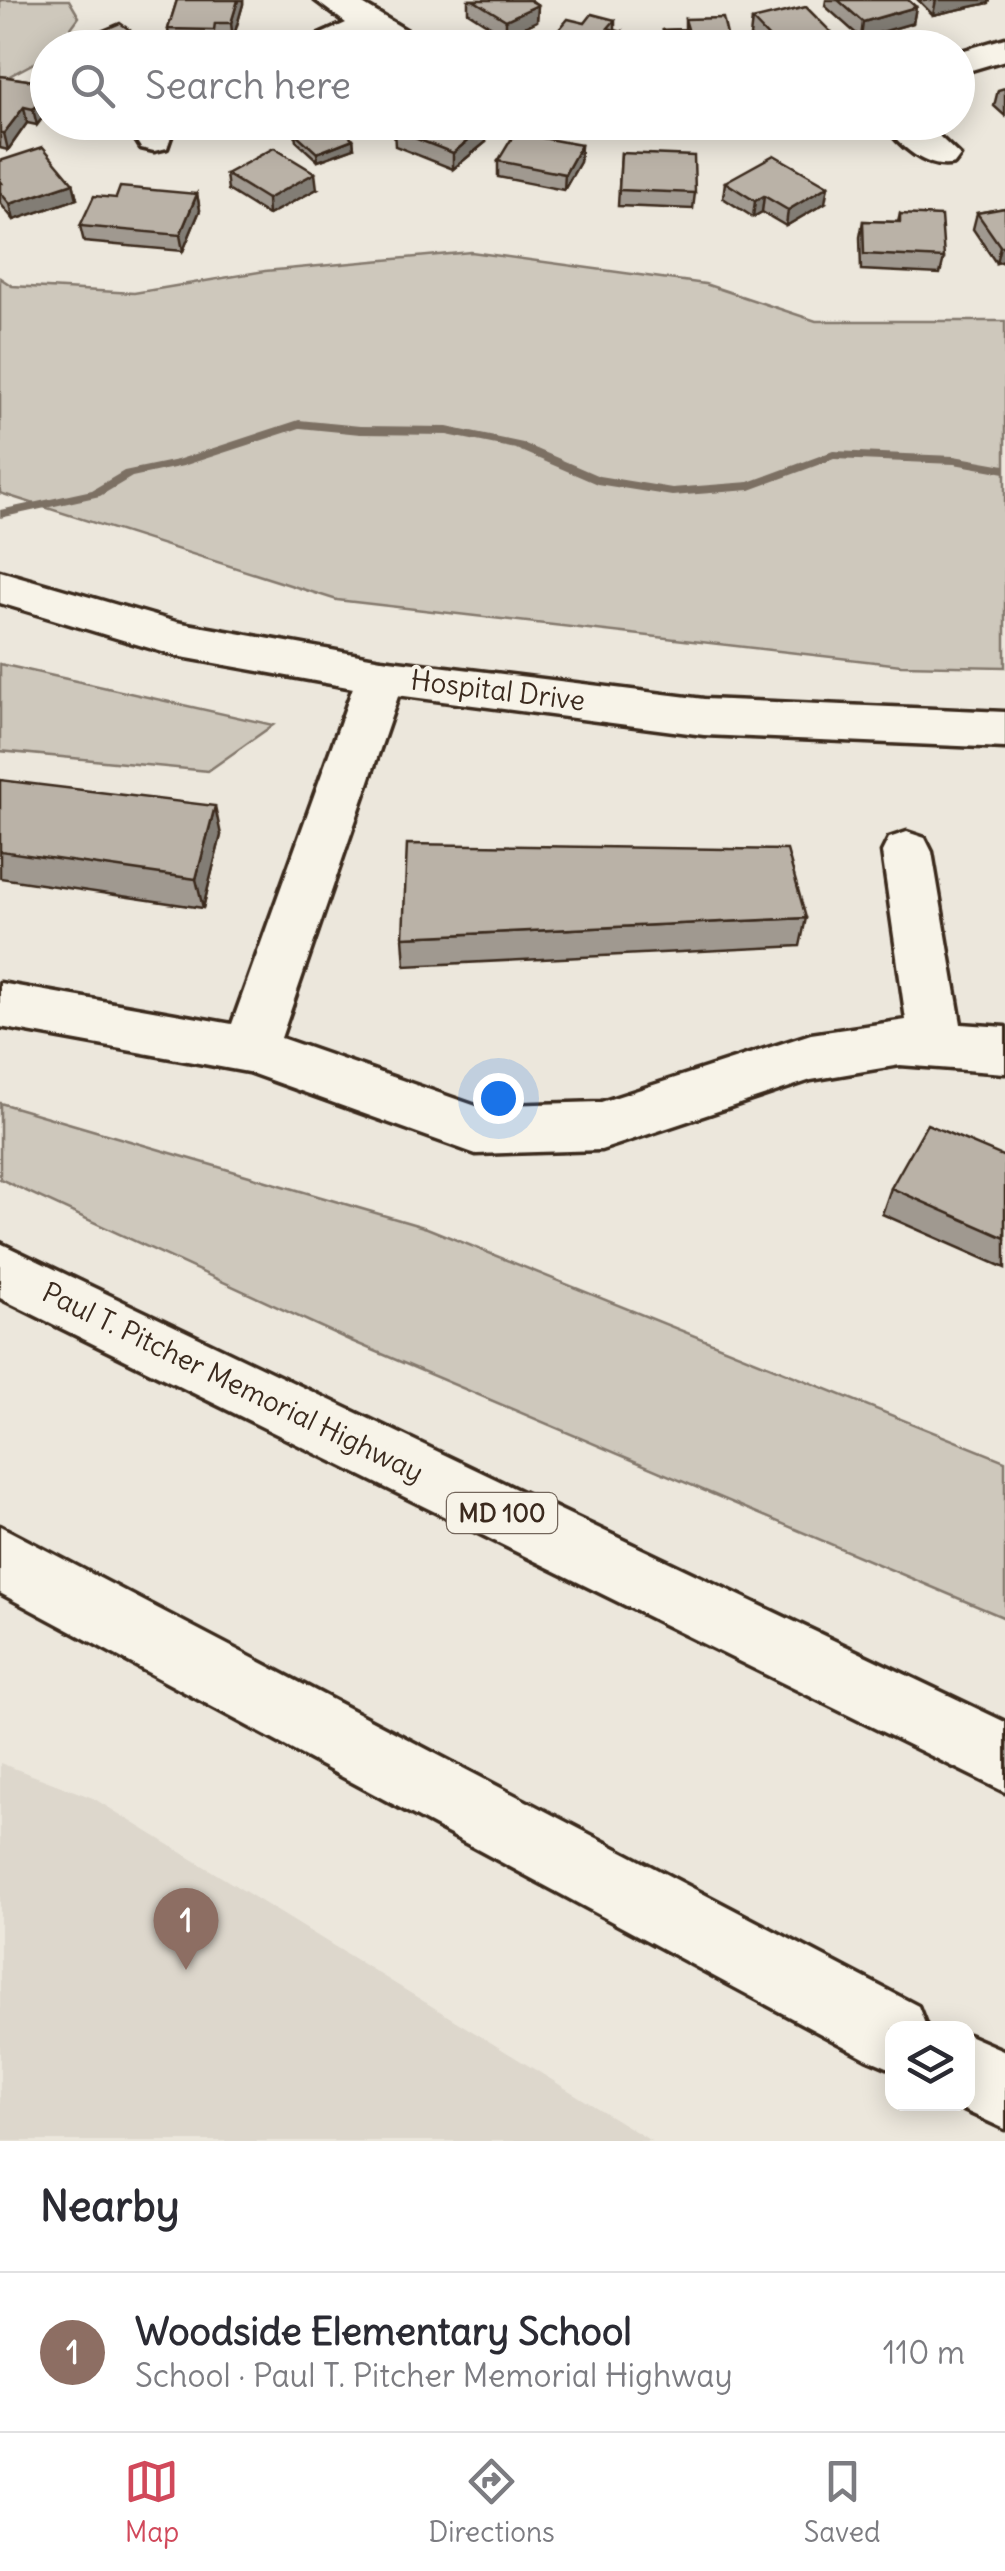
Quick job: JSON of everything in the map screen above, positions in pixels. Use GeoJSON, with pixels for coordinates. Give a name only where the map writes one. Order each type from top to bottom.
{"type":"FeatureCollection","features":[{"type":"Feature","properties":{"kind":"main road"},"geometry":{"type":"LineString","coordinates":[[332,0],[381,30]]}},
{"type":"Feature","properties":{"kind":"main road"},"geometry":{"type":"LineString","coordinates":[[360,30],[372,25]]}},
{"type":"Feature","properties":{"kind":"main road"},"geometry":{"type":"LineString","coordinates":[[975,58],[1005,49]]}},
{"type":"Feature","properties":{"kind":"main road"},"geometry":{"type":"LineString","coordinates":[[922,140],[941,156]]}},
{"type":"Feature","properties":{"kind":"main road","name":"Hospital Drive"},"geometry":{"type":"LineString","coordinates":[[0,588],[176,639],[381,676],[704,716],[1005,730]]}},
{"type":"Feature","properties":{"kind":"main road"},"geometry":{"type":"LineString","coordinates":[[250,1050],[381,676]]}},
{"type":"Feature","properties":{"kind":"main road"},"geometry":{"type":"LineString","coordinates":[[907,852],[937,1046]]}},
{"type":"Feature","properties":{"kind":"main road"},"geometry":{"type":"LineString","coordinates":[[0,1004],[250,1050],[476,1130],[602,1126],[811,1057],[900,1042],[1005,1050]]}},
{"type":"Feature","properties":{"kind":"main road","name":"Paul T. Pitcher Memorial Highway"},"geometry":{"type":"LineString","coordinates":[[0,1269],[1005,1758]]}},
{"type":"Feature","properties":{"kind":"main road"},"geometry":{"type":"LineString","coordinates":[[0,1558],[885,2028]]}},
{"type":"Feature","properties":{"kind":"main road"},"geometry":{"type":"LineString","coordinates":[[975,2076],[1005,2092]]}},
{"type":"Feature","properties":{"kind":"shaded area"},"geometry":{"type":"Polygon","coordinates":[[[0,0],[69,0],[79,17],[69,30],[30,30],[30,65],[0,81],[0,0]]]}},
{"type":"Feature","properties":{"kind":"shaded area"},"geometry":{"type":"Polygon","coordinates":[[[471,252],[705,284],[816,321],[1005,321],[1005,667],[901,665],[337,600],[0,493],[0,278],[12,286],[134,293],[265,271],[471,252]]]}},
{"type":"Feature","properties":{"kind":"shaded area"},"geometry":{"type":"Polygon","coordinates":[[[0,664],[273,725],[208,771],[0,751],[0,664]]]}},
{"type":"Feature","properties":{"kind":"shaded area"},"geometry":{"type":"Polygon","coordinates":[[[0,1103],[427,1228],[1005,1461],[1005,1618],[349,1340],[0,1179],[0,1103]]]}},
{"type":"Feature","properties":{"kind":"shaded area"},"geometry":{"type":"Polygon","coordinates":[[[0,1763],[93,1798],[651,2141],[0,2141],[0,1763]]]}},
{"type":"Feature","properties":{"kind":"building"},"geometry":{"type":"Polygon","coordinates":[[[177,0],[238,0],[231,23],[215,23],[214,30],[168,29],[177,0]]]}},
{"type":"Feature","properties":{"kind":"building"},"geometry":{"type":"Polygon","coordinates":[[[473,0],[529,0],[538,5],[506,20],[473,0]]]}},
{"type":"Feature","properties":{"kind":"building"},"geometry":{"type":"Polygon","coordinates":[[[838,0],[908,0],[916,7],[863,22],[838,0]]]}},
{"type":"Feature","properties":{"kind":"building"},"geometry":{"type":"Polygon","coordinates":[[[806,7],[829,30],[762,30],[752,20],[806,7]]]}},
{"type":"Feature","properties":{"kind":"building"},"geometry":{"type":"Polygon","coordinates":[[[592,14],[615,20],[608,28],[615,30],[559,30],[568,19],[585,23],[592,14]]]}},
{"type":"Feature","properties":{"kind":"building"},"geometry":{"type":"Polygon","coordinates":[[[723,18],[726,30],[663,30],[688,29],[685,19],[723,18]]]}},
{"type":"Feature","properties":{"kind":"building"},"geometry":{"type":"Polygon","coordinates":[[[120,23],[130,30],[103,30],[120,23]]]}},
{"type":"Feature","properties":{"kind":"building"},"geometry":{"type":"Polygon","coordinates":[[[0,76],[30,80],[30,108],[24,107],[0,133],[0,76]]]}},
{"type":"Feature","properties":{"kind":"building"},"geometry":{"type":"Polygon","coordinates":[[[303,140],[350,140],[317,153],[303,140]]]}},
{"type":"Feature","properties":{"kind":"building"},"geometry":{"type":"Polygon","coordinates":[[[420,140],[468,140],[453,153],[420,140]]]}},
{"type":"Feature","properties":{"kind":"building"},"geometry":{"type":"Polygon","coordinates":[[[511,140],[554,140],[581,145],[565,174],[498,161],[511,140]]]}},
{"type":"Feature","properties":{"kind":"building"},"geometry":{"type":"Polygon","coordinates":[[[43,147],[73,183],[10,204],[0,192],[0,161],[43,147]]]}},
{"type":"Feature","properties":{"kind":"building"},"geometry":{"type":"Polygon","coordinates":[[[274,148],[315,173],[267,199],[226,174],[274,148]]]}},
{"type":"Feature","properties":{"kind":"building"},"geometry":{"type":"Polygon","coordinates":[[[621,153],[694,156],[695,193],[619,190],[621,153]]]}},
{"type":"Feature","properties":{"kind":"building"},"geometry":{"type":"Polygon","coordinates":[[[774,155],[828,186],[788,210],[764,196],[755,201],[725,182],[774,155]]]}},
{"type":"Feature","properties":{"kind":"building"},"geometry":{"type":"Polygon","coordinates":[[[120,187],[197,194],[180,235],[80,226],[94,196],[116,198],[120,187]]]}},
{"type":"Feature","properties":{"kind":"building"},"geometry":{"type":"Polygon","coordinates":[[[1005,208],[1005,246],[1000,246],[977,213],[1005,208]]]}},
{"type":"Feature","properties":{"kind":"building"},"geometry":{"type":"Polygon","coordinates":[[[900,214],[941,216],[944,258],[864,254],[863,221],[900,222],[900,214]]]}},
{"type":"Feature","properties":{"kind":"building"},"geometry":{"type":"Polygon","coordinates":[[[0,780],[215,806],[196,879],[0,851],[0,780]]]}},
{"type":"Feature","properties":{"kind":"building"},"geometry":{"type":"Polygon","coordinates":[[[407,844],[787,850],[806,918],[403,937],[407,844]]]}},
{"type":"Feature","properties":{"kind":"building"},"geometry":{"type":"Polygon","coordinates":[[[927,1124],[1005,1157],[1005,1238],[891,1188],[927,1124]]]}},
{"type":"Feature","properties":{"kind":"waterway"},"geometry":{"type":"LineString","coordinates":[[0,514],[96,493],[128,474],[179,463],[299,424],[360,430],[447,431],[519,446],[597,480],[672,492],[750,486],[833,455],[954,460],[1005,469]]}},
{"type":"Feature","properties":{"kind":"place","name":"Woodside Elementary School"},"geometry":{"type":"Point","coordinates":[186,1970]}}]}
